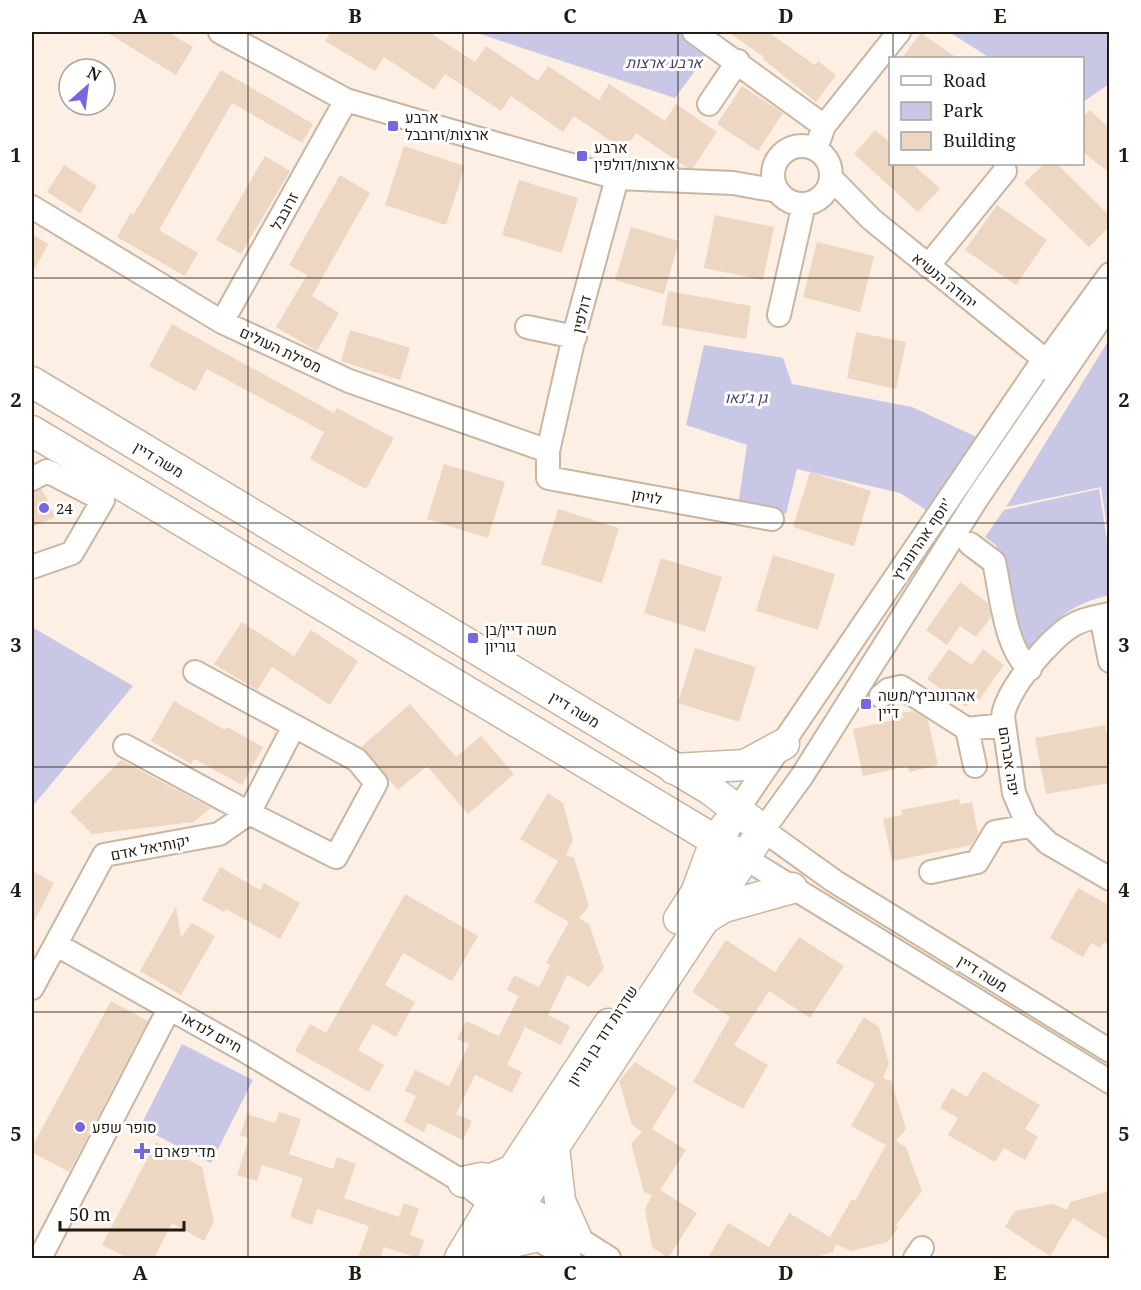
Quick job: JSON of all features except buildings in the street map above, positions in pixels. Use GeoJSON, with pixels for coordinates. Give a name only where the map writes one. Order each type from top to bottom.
{"type":"FeatureCollection","features":[{"type":"Feature","properties":{"kind":"main road","name":"משה דיין"},"geometry":{"type":"LineString","coordinates":[[32,382],[674,769],[738,809],[763,830]]}},
{"type":"Feature","properties":{"kind":"main road","name":"משה דיין"},"geometry":{"type":"LineString","coordinates":[[36,452],[654,803],[742,857]]}},
{"type":"Feature","properties":{"kind":"main road"},"geometry":{"type":"LineString","coordinates":[[674,769],[745,765],[784,744]]}},
{"type":"Feature","properties":{"kind":"main road"},"geometry":{"type":"LineString","coordinates":[[654,803],[693,852],[698,907],[724,907],[792,888]]}},
{"type":"Feature","properties":{"kind":"main road","name":"שדרות דוד בן גוריון"},"geometry":{"type":"LineString","coordinates":[[460,1258],[508,1209],[554,1147],[698,907],[715,842],[738,809]]}},
{"type":"Feature","properties":{"kind":"main road","name":"שדרות דוד בן גוריון"},"geometry":{"type":"LineString","coordinates":[[483,1258],[508,1209],[513,1170],[698,907],[763,830]]}},
{"type":"Feature","properties":{"kind":"main road"},"geometry":{"type":"LineString","coordinates":[[554,1147],[560,1201],[573,1248]]}},
{"type":"Feature","properties":{"kind":"main road"},"geometry":{"type":"LineString","coordinates":[[463,1182],[482,1178],[489,1180],[513,1170]]}},
{"type":"Feature","properties":{"kind":"main road"},"geometry":{"type":"LineString","coordinates":[[483,1258],[509,1243],[534,1237]]}},
{"type":"Feature","properties":{"kind":"street"},"geometry":{"type":"LineString","coordinates":[[220,32],[346,100],[617,178],[733,183],[778,191],[794,203],[819,193]]}},
{"type":"Feature","properties":{"kind":"street"},"geometry":{"type":"LineString","coordinates":[[694,32],[824,126]]}},
{"type":"Feature","properties":{"kind":"street"},"geometry":{"type":"LineString","coordinates":[[818,150],[819,134],[824,126],[899,32]]}},
{"type":"Feature","properties":{"kind":"street"},"geometry":{"type":"LineString","coordinates":[[709,104],[738,62]]}},
{"type":"Feature","properties":{"kind":"street","name":"זרובבל"},"geometry":{"type":"LineString","coordinates":[[222,322],[346,100]]}},
{"type":"Feature","properties":{"kind":"street"},"geometry":{"type":"LineString","coordinates":[[778,191],[773,177],[774,166],[778,157],[788,149],[808,146],[818,150],[827,159],[819,193],[779,315]]}},
{"type":"Feature","properties":{"kind":"street"},"geometry":{"type":"LineString","coordinates":[[733,183],[774,166]]}},
{"type":"Feature","properties":{"kind":"street"},"geometry":{"type":"LineString","coordinates":[[928,266],[1005,171]]}},
{"type":"Feature","properties":{"kind":"street","name":"דולפין"},"geometry":{"type":"LineString","coordinates":[[548,451],[617,178]]}},
{"type":"Feature","properties":{"kind":"street","name":"יהודה הנשיא"},"geometry":{"type":"LineString","coordinates":[[819,193],[871,219],[1019,341],[1039,369],[1056,381]]}},
{"type":"Feature","properties":{"kind":"street","name":"מסילת העולים"},"geometry":{"type":"LineString","coordinates":[[32,207],[222,322],[349,381],[548,451]]}},
{"type":"Feature","properties":{"kind":"street","name":"יוסף אהרונוביץ'"},"geometry":{"type":"LineString","coordinates":[[738,809],[784,744],[942,506],[1110,274]]}},
{"type":"Feature","properties":{"kind":"street","name":"יוסף אהרונוביץ'"},"geometry":{"type":"LineString","coordinates":[[763,830],[802,776],[978,497],[1110,305]]}},
{"type":"Feature","properties":{"kind":"street"},"geometry":{"type":"LineString","coordinates":[[527,327],[575,337]]}},
{"type":"Feature","properties":{"kind":"street","name":"לויתן"},"geometry":{"type":"LineString","coordinates":[[548,451],[548,478],[772,519]]}},
{"type":"Feature","properties":{"kind":"street"},"geometry":{"type":"LineString","coordinates":[[32,567],[72,553],[103,500],[36,452]]}},
{"type":"Feature","properties":{"kind":"street"},"geometry":{"type":"LineString","coordinates":[[970,544],[994,562],[1012,641],[1021,663],[1030,669]]}},
{"type":"Feature","properties":{"kind":"street"},"geometry":{"type":"LineString","coordinates":[[1106,615],[1110,660]]}},
{"type":"Feature","properties":{"kind":"street","name":"יפה אברהם"},"geometry":{"type":"LineString","coordinates":[[1106,615],[1081,621],[1063,631],[1008,698],[1004,709],[1004,725],[1014,792],[1029,826],[1048,843],[1110,879]]}},
{"type":"Feature","properties":{"kind":"street"},"geometry":{"type":"LineString","coordinates":[[125,746],[336,857],[376,783],[357,760],[195,672]]}},
{"type":"Feature","properties":{"kind":"street"},"geometry":{"type":"LineString","coordinates":[[881,696],[888,690],[901,687],[967,729],[1004,725]]}},
{"type":"Feature","properties":{"kind":"street"},"geometry":{"type":"LineString","coordinates":[[249,813],[294,726]]}},
{"type":"Feature","properties":{"kind":"street"},"geometry":{"type":"LineString","coordinates":[[967,729],[975,766]]}},
{"type":"Feature","properties":{"kind":"street","name":"יקותיאל אדם"},"geometry":{"type":"LineString","coordinates":[[57,945],[104,855],[219,834],[249,813]]}},
{"type":"Feature","properties":{"kind":"street"},"geometry":{"type":"LineString","coordinates":[[931,872],[977,862],[995,832],[1029,826]]}},
{"type":"Feature","properties":{"kind":"street","name":"משה דיין"},"geometry":{"type":"LineString","coordinates":[[763,830],[834,881],[1110,1051]]}},
{"type":"Feature","properties":{"kind":"street","name":"משה דיין"},"geometry":{"type":"LineString","coordinates":[[742,857],[1110,1082]]}},
{"type":"Feature","properties":{"kind":"street"},"geometry":{"type":"LineString","coordinates":[[32,988],[57,945],[183,1013]]}},
{"type":"Feature","properties":{"kind":"street","name":"חיים לנדאו"},"geometry":{"type":"LineString","coordinates":[[40,1258],[183,1013],[508,1209]]}},
{"type":"Feature","properties":{"kind":"street"},"geometry":{"type":"LineString","coordinates":[[508,1209],[534,1237],[609,1258]]}},
{"type":"Feature","properties":{"kind":"street"},"geometry":{"type":"LineString","coordinates":[[508,1209],[573,1248]]}},
{"type":"Feature","properties":{"kind":"green space","name":"ארבע ארצות"},"geometry":{"type":"Polygon","coordinates":[[[474,32],[701,32],[716,42],[675,98],[474,32]]]}},
{"type":"Feature","properties":{"kind":"green space"},"geometry":{"type":"Polygon","coordinates":[[[949,32],[1109,32],[1109,84],[1084,101],[1084,57],[988,57],[949,32]]]}},
{"type":"Feature","properties":{"kind":"green space"},"geometry":{"type":"Polygon","coordinates":[[[1107,343],[1110,353],[1109,540],[1101,487],[1006,507],[1107,343]]]}},
{"type":"Feature","properties":{"kind":"green space","name":"גן ג'נאו"},"geometry":{"type":"Polygon","coordinates":[[[704,345],[783,358],[792,384],[912,407],[981,439],[931,513],[900,493],[797,469],[786,514],[738,506],[747,445],[686,425],[704,345]]]}},
{"type":"Feature","properties":{"kind":"green space"},"geometry":{"type":"Polygon","coordinates":[[[1099,489],[1109,553],[1109,595],[1082,604],[1063,615],[1029,653],[1021,649],[996,545],[985,537],[1004,510],[1099,489]]]}},
{"type":"Feature","properties":{"kind":"green space"},"geometry":{"type":"Polygon","coordinates":[[[32,627],[133,686],[32,807],[32,627]]]}},
{"type":"Feature","properties":{"kind":"green space"},"geometry":{"type":"Polygon","coordinates":[[[182,1044],[253,1080],[211,1163],[140,1127],[182,1044]]]}},
{"type":"Feature","properties":{"kind":"place","name":"ארבע ארצות/זרובבל"},"geometry":{"type":"Point","coordinates":[393,126]}},
{"type":"Feature","properties":{"kind":"place","name":"ארבע ארצות/דולפין"},"geometry":{"type":"Point","coordinates":[582,156]}},
{"type":"Feature","properties":{"kind":"place","name":"24"},"geometry":{"type":"Point","coordinates":[44,508]}},
{"type":"Feature","properties":{"kind":"place","name":"משה דיין/בן גוריון"},"geometry":{"type":"Point","coordinates":[473,638]}},
{"type":"Feature","properties":{"kind":"place","name":"אהרונוביץ׳/משה דיין"},"geometry":{"type":"Point","coordinates":[866,704]}},
{"type":"Feature","properties":{"kind":"place","name":"סופר שפע"},"geometry":{"type":"Point","coordinates":[80,1127]}},
{"type":"Feature","properties":{"kind":"place","name":"מדי־פארם"},"geometry":{"type":"Point","coordinates":[142,1151]}}]}
